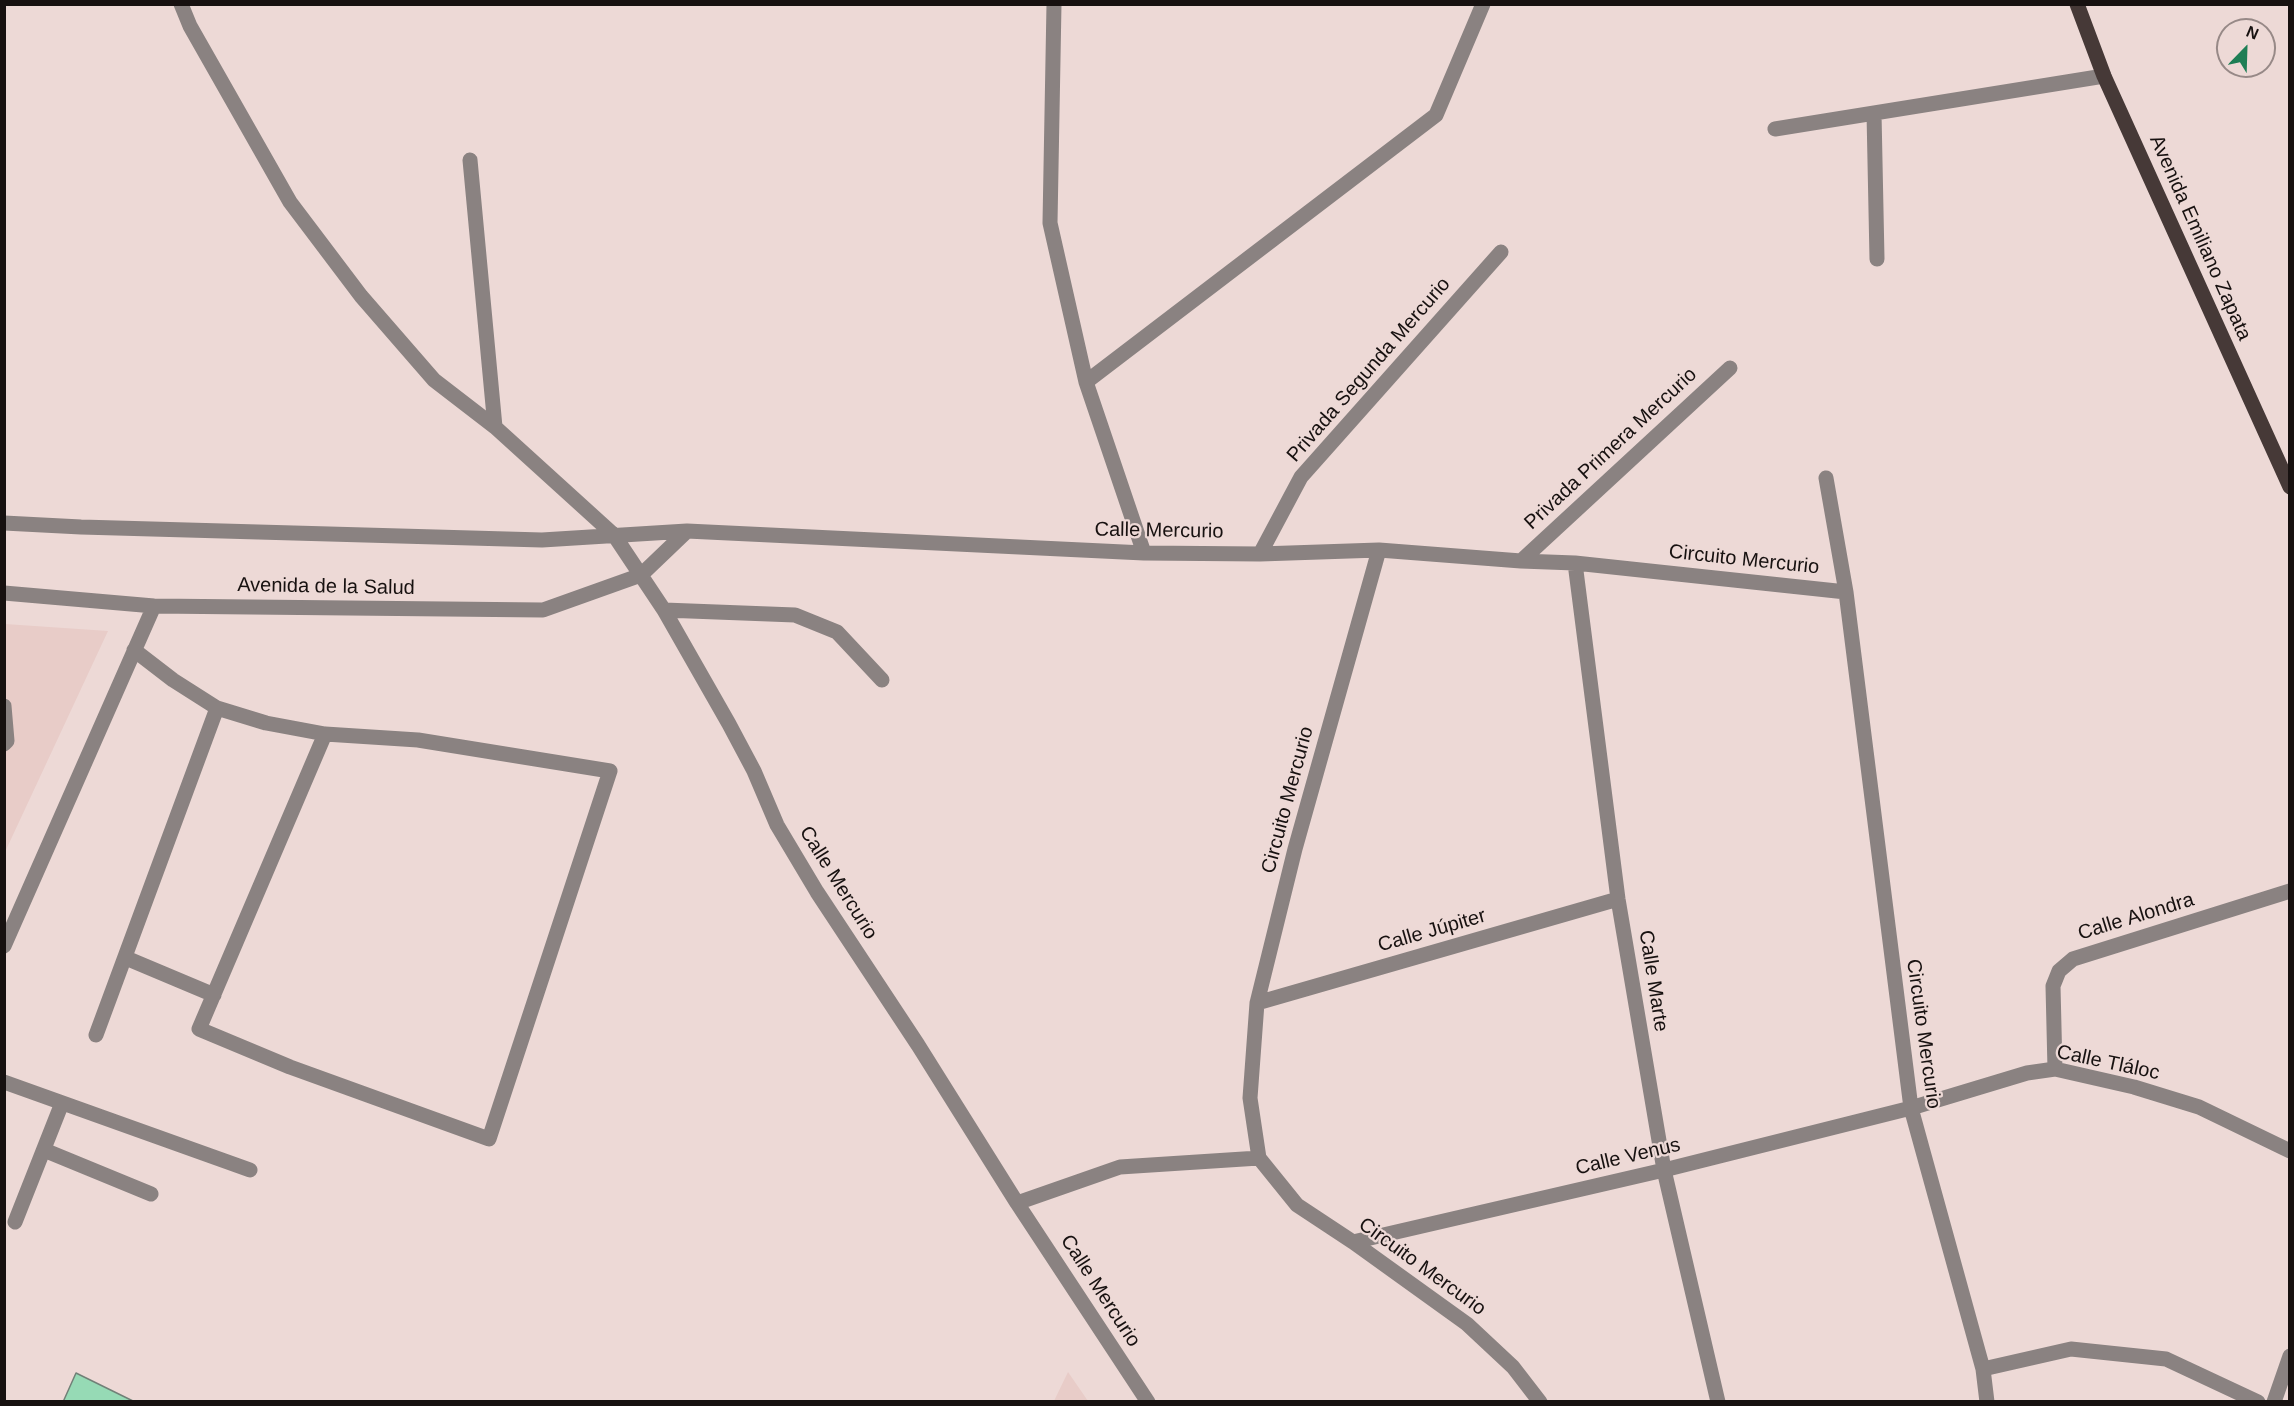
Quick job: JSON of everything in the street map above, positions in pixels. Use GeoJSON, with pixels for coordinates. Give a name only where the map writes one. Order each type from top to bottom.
{"type":"FeatureCollection","features":[{"type":"Feature","properties":{"kind":"main road","name":"Avenida Emiliano Zapata"},"geometry":{"type":"LineString","coordinates":[[2078,4],[2103,76],[2289,487]]}},
{"type":"Feature","properties":{"kind":"street"},"geometry":{"type":"LineString","coordinates":[[181,4],[190,26],[290,202],[361,296],[434,380],[495,427],[614,535]]}},
{"type":"Feature","properties":{"kind":"street"},"geometry":{"type":"LineString","coordinates":[[1054,4],[1050,223],[1086,382],[1144,553]]}},
{"type":"Feature","properties":{"kind":"street"},"geometry":{"type":"LineString","coordinates":[[1086,382],[1436,115],[1483,4]]}},
{"type":"Feature","properties":{"kind":"street"},"geometry":{"type":"LineString","coordinates":[[1775,129],[2103,76]]}},
{"type":"Feature","properties":{"kind":"street"},"geometry":{"type":"LineString","coordinates":[[1874,112],[1877,260]]}},
{"type":"Feature","properties":{"kind":"street"},"geometry":{"type":"LineString","coordinates":[[470,160],[495,427]]}},
{"type":"Feature","properties":{"kind":"street","name":"Privada Segunda Mercurio"},"geometry":{"type":"LineString","coordinates":[[1260,554],[1301,477],[1501,252]]}},
{"type":"Feature","properties":{"kind":"street","name":"Privada Primera Mercurio"},"geometry":{"type":"LineString","coordinates":[[1521,561],[1730,368]]}},
{"type":"Feature","properties":{"kind":"street","name":"Circuito Mercurio"},"geometry":{"type":"LineString","coordinates":[[1826,478],[1846,592],[1911,1108],[1983,1369],[1987,1401]]}},
{"type":"Feature","properties":{"kind":"street"},"geometry":{"type":"LineString","coordinates":[[4,523],[542,540],[614,535]]}},
{"type":"Feature","properties":{"kind":"street"},"geometry":{"type":"LineString","coordinates":[[641,575],[687,531]]}},
{"type":"Feature","properties":{"kind":"street","name":"Calle Mercurio"},"geometry":{"type":"LineString","coordinates":[[614,535],[687,531],[1144,553],[1260,554],[1379,550]]}},
{"type":"Feature","properties":{"kind":"street","name":"Calle Mercurio"},"geometry":{"type":"LineString","coordinates":[[614,535],[664,610],[729,724],[754,771],[777,825],[805,873],[918,1045],[1017,1203],[1148,1401]]}},
{"type":"Feature","properties":{"kind":"street","name":"Circuito Mercurio"},"geometry":{"type":"LineString","coordinates":[[1540,1401],[1513,1367],[1467,1324],[1353,1242],[1297,1205],[1259,1158],[1250,1098],[1257,1004],[1296,849],[1379,550],[1575,563],[1846,592]]}},
{"type":"Feature","properties":{"kind":"street","name":"Calle Marte"},"geometry":{"type":"LineString","coordinates":[[1575,563],[1618,899],[1664,1170],[1718,1401]]}},
{"type":"Feature","properties":{"kind":"street","name":"Avenida de la Salud"},"geometry":{"type":"LineString","coordinates":[[4,594],[154,606],[543,610],[641,575]]}},
{"type":"Feature","properties":{"kind":"street"},"geometry":{"type":"LineString","coordinates":[[4,946],[154,606]]}},
{"type":"Feature","properties":{"kind":"street"},"geometry":{"type":"LineString","coordinates":[[664,610],[795,615],[837,632],[882,680]]}},
{"type":"Feature","properties":{"kind":"street"},"geometry":{"type":"LineString","coordinates":[[134,650],[173,680],[217,708],[266,723],[325,734],[418,740],[610,771],[489,1139],[290,1067],[200,1029],[325,734]]}},
{"type":"Feature","properties":{"kind":"street"},"geometry":{"type":"LineString","coordinates":[[4,706],[8,741],[4,744]]}},
{"type":"Feature","properties":{"kind":"street"},"geometry":{"type":"LineString","coordinates":[[96,1035],[217,708]]}},
{"type":"Feature","properties":{"kind":"street","name":"Calle Alondra"},"geometry":{"type":"LineString","coordinates":[[2055,1069],[2053,986],[2059,971],[2073,959],[2289,891]]}},
{"type":"Feature","properties":{"kind":"street","name":"Calle Júpiter"},"geometry":{"type":"LineString","coordinates":[[1257,1004],[1618,899]]}},
{"type":"Feature","properties":{"kind":"street"},"geometry":{"type":"LineString","coordinates":[[126,958],[214,994]]}},
{"type":"Feature","properties":{"kind":"street","name":"Calle Tláloc"},"geometry":{"type":"LineString","coordinates":[[1911,1108],[2027,1073],[2055,1069],[2134,1087],[2199,1107],[2289,1151]]}},
{"type":"Feature","properties":{"kind":"street"},"geometry":{"type":"LineString","coordinates":[[4,1082],[250,1170]]}},
{"type":"Feature","properties":{"kind":"street"},"geometry":{"type":"LineString","coordinates":[[15,1222],[63,1103]]}},
{"type":"Feature","properties":{"kind":"street","name":"Calle Venus"},"geometry":{"type":"LineString","coordinates":[[1353,1242],[1664,1170],[1911,1108]]}},
{"type":"Feature","properties":{"kind":"street"},"geometry":{"type":"LineString","coordinates":[[44,1150],[151,1194]]}},
{"type":"Feature","properties":{"kind":"street"},"geometry":{"type":"LineString","coordinates":[[1017,1203],[1120,1167],[1259,1158]]}},
{"type":"Feature","properties":{"kind":"street"},"geometry":{"type":"LineString","coordinates":[[1983,1369],[2071,1349],[2166,1359],[2258,1401]]}},
{"type":"Feature","properties":{"kind":"street"},"geometry":{"type":"LineString","coordinates":[[2274,1401],[2289,1356]]}},
{"type":"Feature","properties":{"kind":"shaded area"},"geometry":{"type":"Polygon","coordinates":[[[5,624],[108,631],[5,852],[5,624]]]}},
{"type":"Feature","properties":{"kind":"shaded area"},"geometry":{"type":"Polygon","coordinates":[[[1068,1372],[1088,1401],[1054,1401],[1068,1372]]]}},
{"type":"Feature","properties":{"kind":"building"},"geometry":{"type":"Polygon","coordinates":[[[76,1373],[135,1402],[63,1402],[76,1373]]]}}]}
